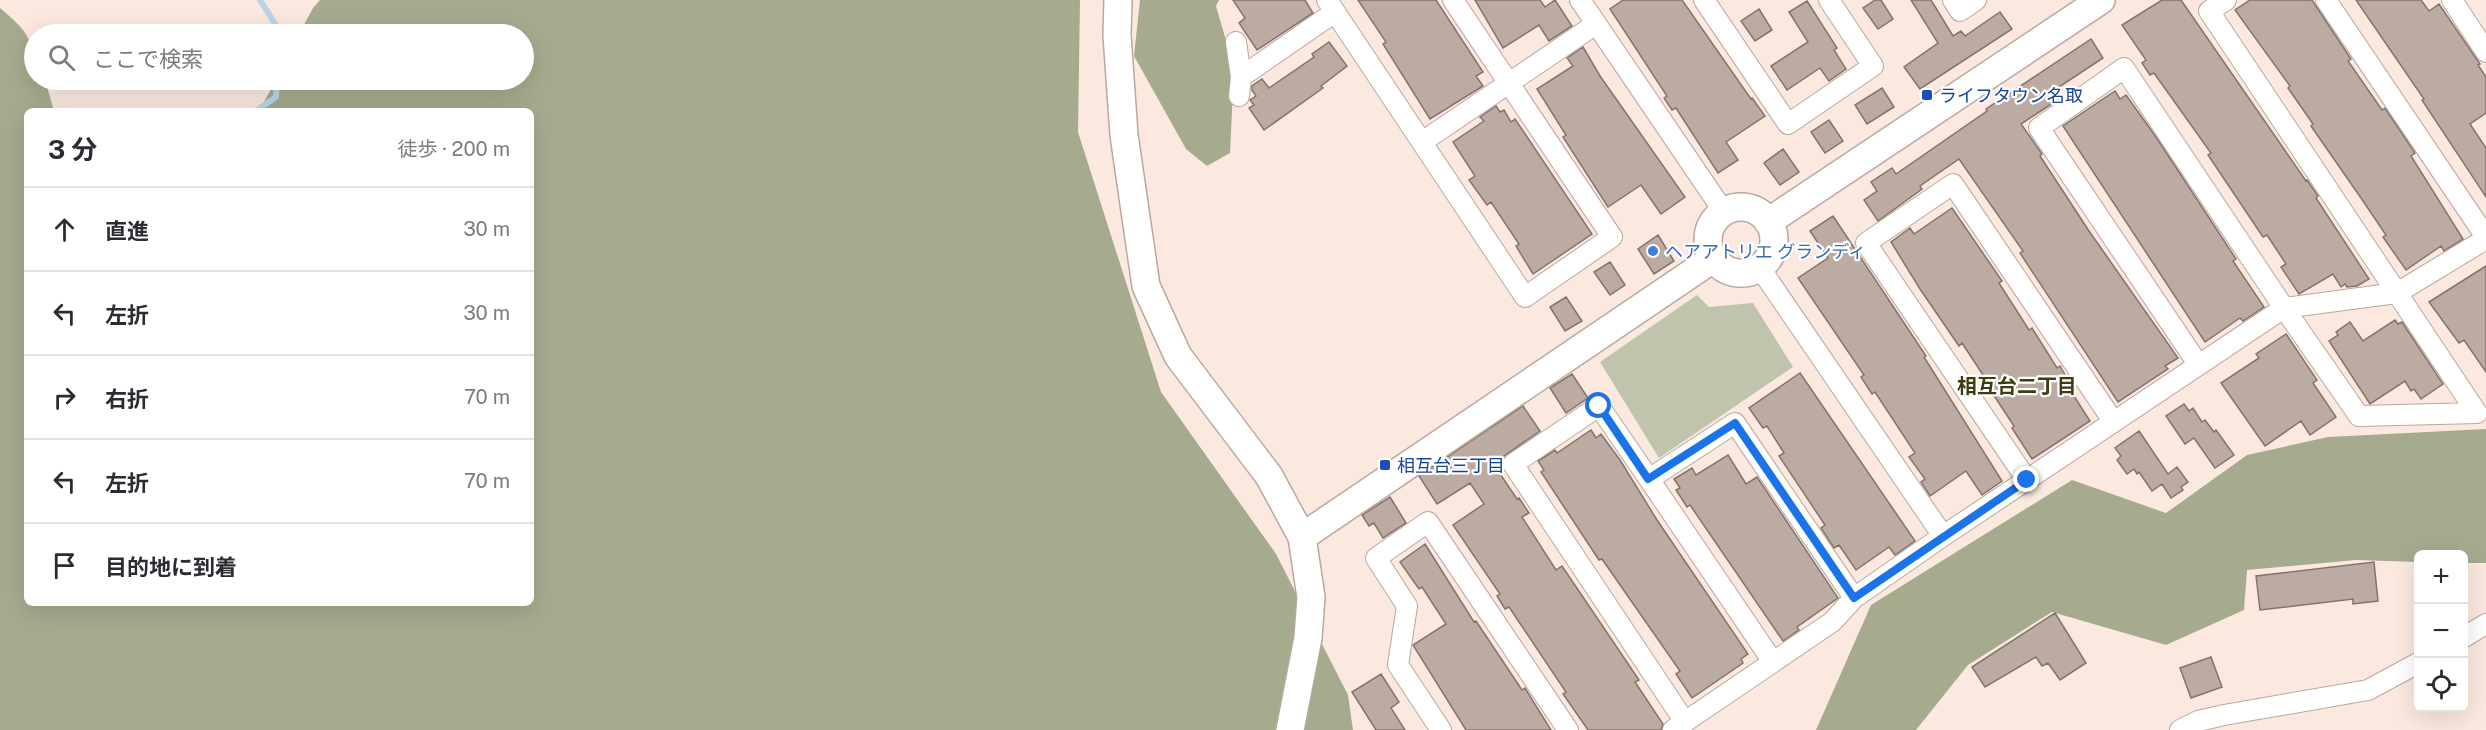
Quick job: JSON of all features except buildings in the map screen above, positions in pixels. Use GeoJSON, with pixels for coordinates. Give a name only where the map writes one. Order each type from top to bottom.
{"type":"FeatureCollection","features":[{"type":"Feature","properties":{"kind":"street"},"geometry":{"type":"LineString","coordinates":[[1118,0],[1117,35],[1124,135],[1146,286],[1178,356],[1269,476],[1302,537],[1311,597],[1308,638],[1290,730]]}},
{"type":"Feature","properties":{"kind":"street"},"geometry":{"type":"LineString","coordinates":[[1236,42],[1240,87],[1331,6],[1525,297],[1612,237],[1453,0]]}},
{"type":"Feature","properties":{"kind":"street"},"geometry":{"type":"LineString","coordinates":[[1580,0],[1724,212]]}},
{"type":"Feature","properties":{"kind":"street"},"geometry":{"type":"LineString","coordinates":[[1704,0],[1788,124],[1873,66],[1828,0]]}},
{"type":"Feature","properties":{"kind":"street"},"geometry":{"type":"LineString","coordinates":[[1953,0],[1960,11],[1976,0]]}},
{"type":"Feature","properties":{"kind":"street"},"geometry":{"type":"LineString","coordinates":[[1768,222],[2101,0]]}},
{"type":"Feature","properties":{"kind":"street"},"geometry":{"type":"LineString","coordinates":[[2199,364],[2039,128],[2124,68],[2359,416],[2477,413],[2209,11],[2226,0]]}},
{"type":"Feature","properties":{"kind":"street"},"geometry":{"type":"LineString","coordinates":[[1773,662],[1599,406],[1513,464],[1679,726],[1832,622],[1854,598],[1943,536],[2284,308],[2397,293],[2486,238],[2326,0]]}},
{"type":"Feature","properties":{"kind":"street"},"geometry":{"type":"LineString","coordinates":[[2452,0],[2486,52]]}},
{"type":"Feature","properties":{"kind":"street"},"geometry":{"type":"LineString","coordinates":[[1422,142],[1596,24]]}},
{"type":"Feature","properties":{"kind":"street"},"geometry":{"type":"LineString","coordinates":[[2027,480],[1866,243],[1953,184],[2113,421]]}},
{"type":"Feature","properties":{"kind":"street"},"geometry":{"type":"LineString","coordinates":[[1743,208],[1761,214],[1768,222],[1773,231],[1773,251],[1760,268],[1741,273],[1730,272],[1714,258],[1709,249],[1710,228],[1724,212],[1743,208]]}},
{"type":"Feature","properties":{"kind":"street"},"geometry":{"type":"LineString","coordinates":[[1302,537],[1714,258]]}},
{"type":"Feature","properties":{"kind":"street"},"geometry":{"type":"LineString","coordinates":[[1760,268],[1943,536]]}},
{"type":"Feature","properties":{"kind":"street"},"geometry":{"type":"LineString","coordinates":[[1648,479],[1735,423],[1854,598]]}},
{"type":"Feature","properties":{"kind":"street"},"geometry":{"type":"LineString","coordinates":[[1441,730],[1398,665],[1407,606],[1376,558],[1428,522],[1568,730]]}},
{"type":"Feature","properties":{"kind":"street"},"geometry":{"type":"LineString","coordinates":[[2468,634],[2486,624]]}},
{"type":"Feature","properties":{"kind":"street"},"geometry":{"type":"LineString","coordinates":[[2180,730],[2198,720],[2368,690],[2414,665]]}},
{"type":"Feature","properties":{"kind":"green space"},"geometry":{"type":"Polygon","coordinates":[[[320,0],[1080,0],[1078,132],[1161,392],[1276,554],[1348,695],[1353,730],[0,730],[0,8],[24,31],[24,90],[48,90],[53,108],[24,108],[24,606],[534,606],[534,108],[261,108],[271,90],[534,90],[534,24],[304,24],[320,0]]]}},
{"type":"Feature","properties":{"kind":"green space"},"geometry":{"type":"Polygon","coordinates":[[[1140,0],[1219,0],[1216,6],[1234,68],[1230,153],[1207,166],[1186,149],[1134,56],[1140,0]]]}},
{"type":"Feature","properties":{"kind":"green space"},"geometry":{"type":"Polygon","coordinates":[[[1697,295],[1709,307],[1753,303],[1793,367],[1659,458],[1600,362],[1697,295]]]}},
{"type":"Feature","properties":{"kind":"green space"},"geometry":{"type":"Polygon","coordinates":[[[2486,429],[2486,563],[2468,563],[2468,550],[2414,550],[2414,562],[2356,560],[2247,570],[2244,610],[2166,645],[2052,612],[1968,665],[1916,730],[1816,730],[1871,605],[2072,480],[2166,513],[2247,455],[2328,437],[2486,429]]]}},
{"type":"Feature","properties":{"kind":"waterway"},"geometry":{"type":"LineString","coordinates":[[260,0],[275,24]]}},
{"type":"Feature","properties":{"kind":"waterway"},"geometry":{"type":"LineString","coordinates":[[260,108],[276,97],[276,90]]}},
{"type":"Feature","properties":{"kind":"place","name":"ライフタウン名取"},"geometry":{"type":"Point","coordinates":[1927,95]}},
{"type":"Feature","properties":{"kind":"place","name":"ヘアアトリエ グランディ"},"geometry":{"type":"Point","coordinates":[1653,251]}},
{"type":"Feature","properties":{"kind":"place","name":"相互台三丁目"},"geometry":{"type":"Point","coordinates":[1385,465]}},
{"type":"Feature","properties":{"kind":"district","name":"相互台二丁目"},"geometry":{"type":"Point","coordinates":[2017,386]}},
{"type":"Feature","properties":{"kind":"route"},"geometry":{"type":"LineString","coordinates":[[1599,406],[1648,479],[1735,423],[1854,598],[2027,480]]}}]}
